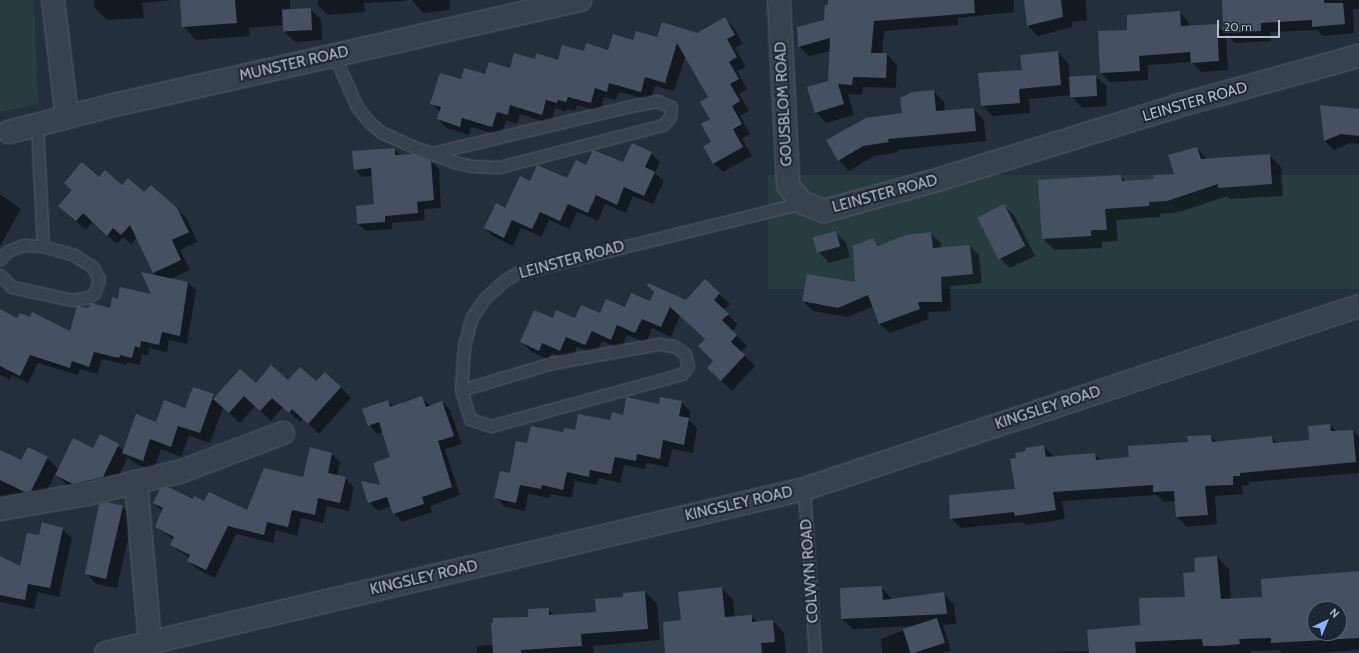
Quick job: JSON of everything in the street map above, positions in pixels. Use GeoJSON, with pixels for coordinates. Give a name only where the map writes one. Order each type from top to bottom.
{"type":"FeatureCollection","features":[{"type":"Feature","properties":{"kind":"street"},"geometry":{"type":"LineString","coordinates":[[53,0],[67,117]]}},
{"type":"Feature","properties":{"kind":"street","name":"MUNSTER ROAD"},"geometry":{"type":"LineString","coordinates":[[9,132],[67,117],[334,55],[580,0]]}},
{"type":"Feature","properties":{"kind":"street","name":"GOUSBLOM ROAD"},"geometry":{"type":"LineString","coordinates":[[779,0],[788,186],[803,203]]}},
{"type":"Feature","properties":{"kind":"street","name":"LEINSTER ROAD"},"geometry":{"type":"LineString","coordinates":[[803,203],[824,211],[937,180],[1177,106],[1359,56]]}},
{"type":"Feature","properties":{"kind":"street","name":"KINGSLEY ROAD"},"geometry":{"type":"LineString","coordinates":[[106,653],[804,489],[1359,306]]}},
{"type":"Feature","properties":{"kind":"street"},"geometry":{"type":"LineString","coordinates":[[0,509],[87,494],[182,471],[283,433]]}},
{"type":"Feature","properties":{"kind":"street"},"geometry":{"type":"LineString","coordinates":[[136,482],[150,642]]}},
{"type":"Feature","properties":{"kind":"lane"},"geometry":{"type":"LineString","coordinates":[[334,55],[357,107],[369,122],[381,132],[432,153],[471,166],[499,167],[663,125],[670,117],[671,107],[658,101],[631,106],[432,153]]}},
{"type":"Feature","properties":{"kind":"lane"},"geometry":{"type":"LineString","coordinates":[[37,125],[43,246]]}},
{"type":"Feature","properties":{"kind":"lane","name":"LEINSTER ROAD"},"geometry":{"type":"LineString","coordinates":[[461,390],[552,363],[658,344],[668,344],[681,349],[688,361],[686,371],[682,374],[496,425],[480,424],[470,419],[461,390],[464,346],[472,317],[485,298],[505,280],[517,273],[803,203]]}},
{"type":"Feature","properties":{"kind":"lane"},"geometry":{"type":"LineString","coordinates":[[0,259],[8,251],[24,245],[43,246],[74,255],[93,267],[99,279],[95,292],[89,297],[72,300],[12,287],[0,275]]}},
{"type":"Feature","properties":{"kind":"lane","name":"COLWYN ROAD"},"geometry":{"type":"LineString","coordinates":[[804,489],[816,653]]}},
{"type":"Feature","properties":{"kind":"green space"},"geometry":{"type":"Polygon","coordinates":[[[0,0],[34,0],[38,104],[0,112],[0,0]]]}},
{"type":"Feature","properties":{"kind":"green space"},"geometry":{"type":"Polygon","coordinates":[[[768,175],[1359,175],[1359,289],[768,289],[768,175]]]}},
{"type":"Feature","properties":{"kind":"building"},"geometry":{"type":"Polygon","coordinates":[[[180,0],[235,0],[237,23],[182,27],[180,0]]]}},
{"type":"Feature","properties":{"kind":"building"},"geometry":{"type":"Polygon","coordinates":[[[828,0],[974,0],[975,13],[874,21],[871,53],[887,53],[886,78],[853,77],[852,85],[838,84],[844,104],[815,113],[807,87],[828,81],[830,38],[798,47],[797,27],[824,20],[825,5],[828,5],[828,0]]]}},
{"type":"Feature","properties":{"kind":"building"},"geometry":{"type":"Polygon","coordinates":[[[1024,0],[1061,0],[1063,17],[1027,26],[1024,0]]]}},
{"type":"Feature","properties":{"kind":"building"},"geometry":{"type":"Polygon","coordinates":[[[1222,0],[1324,0],[1324,3],[1343,3],[1345,24],[1312,27],[1312,20],[1261,23],[1261,31],[1223,33],[1222,0]]]}},
{"type":"Feature","properties":{"kind":"building"},"geometry":{"type":"Polygon","coordinates":[[[311,8],[312,30],[283,31],[282,10],[311,8]]]}},
{"type":"Feature","properties":{"kind":"building"},"geometry":{"type":"Polygon","coordinates":[[[1180,11],[1181,26],[1217,24],[1219,61],[1191,63],[1190,52],[1139,56],[1140,71],[1100,73],[1098,31],[1127,30],[1127,15],[1180,11]]]}},
{"type":"Feature","properties":{"kind":"building"},"geometry":{"type":"Polygon","coordinates":[[[725,17],[735,35],[727,39],[737,57],[729,62],[739,79],[730,84],[740,101],[732,106],[742,124],[733,129],[743,147],[713,164],[703,146],[711,142],[701,124],[710,119],[700,102],[708,97],[677,43],[665,83],[645,77],[641,92],[609,83],[607,92],[595,88],[591,103],[568,97],[566,102],[558,100],[557,103],[546,100],[542,115],[510,105],[508,115],[497,112],[492,127],[462,118],[460,127],[437,119],[441,107],[430,104],[440,73],[461,79],[464,68],[485,74],[489,62],[510,68],[514,53],[535,59],[536,53],[558,60],[562,45],[584,51],[586,43],[608,50],[613,34],[633,40],[636,31],[657,37],[662,22],[697,33],[725,17]]]}},
{"type":"Feature","properties":{"kind":"building"},"geometry":{"type":"Polygon","coordinates":[[[1058,51],[1061,85],[1019,89],[1020,103],[981,106],[978,73],[1022,70],[1020,55],[1058,51]]]}},
{"type":"Feature","properties":{"kind":"building"},"geometry":{"type":"Polygon","coordinates":[[[1096,75],[1097,96],[1070,97],[1069,76],[1096,75]]]}},
{"type":"Feature","properties":{"kind":"building"},"geometry":{"type":"Polygon","coordinates":[[[934,90],[936,111],[974,108],[976,131],[888,139],[889,142],[863,146],[838,161],[826,140],[866,118],[902,113],[900,98],[912,92],[934,90]]]}},
{"type":"Feature","properties":{"kind":"building"},"geometry":{"type":"Polygon","coordinates":[[[1320,105],[1359,109],[1359,136],[1341,134],[1324,141],[1320,105]]]}},
{"type":"Feature","properties":{"kind":"building"},"geometry":{"type":"Polygon","coordinates":[[[632,143],[652,152],[645,167],[655,172],[644,196],[624,187],[617,205],[596,195],[588,213],[568,204],[560,221],[540,212],[532,229],[512,220],[504,238],[484,228],[496,203],[505,208],[520,176],[530,181],[537,165],[567,178],[576,160],[586,165],[593,150],[623,162],[632,143]]]}},
{"type":"Feature","properties":{"kind":"building"},"geometry":{"type":"Polygon","coordinates":[[[1197,147],[1201,159],[1270,154],[1272,184],[1218,188],[1218,184],[1167,201],[1149,202],[1149,206],[1105,209],[1107,230],[1091,230],[1091,236],[1042,239],[1038,180],[1121,175],[1122,181],[1154,179],[1154,175],[1174,174],[1168,155],[1197,147]]]}},
{"type":"Feature","properties":{"kind":"building"},"geometry":{"type":"Polygon","coordinates":[[[395,148],[395,155],[414,154],[431,161],[434,200],[417,202],[418,213],[385,216],[385,222],[357,224],[356,206],[374,204],[371,168],[354,170],[352,151],[395,148]]]}},
{"type":"Feature","properties":{"kind":"building"},"geometry":{"type":"Polygon","coordinates":[[[82,162],[99,177],[105,170],[122,185],[128,178],[144,192],[151,185],[177,208],[189,232],[172,240],[181,260],[153,273],[130,225],[121,235],[113,228],[107,236],[83,213],[76,221],[58,206],[72,190],[64,183],[82,162]]]}},
{"type":"Feature","properties":{"kind":"building"},"geometry":{"type":"Polygon","coordinates":[[[1004,204],[1025,246],[999,259],[977,218],[1004,204]]]}},
{"type":"Feature","properties":{"kind":"building"},"geometry":{"type":"Polygon","coordinates":[[[836,231],[840,246],[817,253],[813,237],[836,231]]]}},
{"type":"Feature","properties":{"kind":"building"},"geometry":{"type":"Polygon","coordinates":[[[931,232],[933,248],[970,245],[973,274],[941,277],[942,302],[918,302],[920,309],[879,324],[868,295],[838,308],[802,301],[807,274],[855,282],[853,246],[873,238],[878,246],[906,235],[931,232]]]}},
{"type":"Feature","properties":{"kind":"building"},"geometry":{"type":"Polygon","coordinates":[[[141,272],[188,282],[180,336],[162,332],[159,345],[141,341],[140,348],[135,346],[132,358],[120,355],[119,358],[94,352],[89,367],[72,361],[70,368],[30,355],[20,376],[0,366],[0,309],[17,318],[20,313],[30,317],[32,312],[70,331],[77,306],[88,308],[92,303],[110,308],[112,297],[118,299],[120,287],[151,294],[141,272]]]}},
{"type":"Feature","properties":{"kind":"building"},"geometry":{"type":"Polygon","coordinates":[[[705,279],[720,293],[714,300],[729,314],[722,320],[737,335],[731,342],[745,355],[721,381],[707,368],[713,361],[698,346],[705,339],[670,307],[661,327],[642,319],[635,333],[617,325],[611,340],[592,331],[585,345],[566,337],[560,351],[542,343],[539,351],[520,342],[534,310],[553,318],[556,310],[575,318],[581,305],[600,313],[606,299],[625,307],[631,293],[650,301],[654,292],[647,285],[648,283],[686,300],[705,279]]]}},
{"type":"Feature","properties":{"kind":"building"},"geometry":{"type":"Polygon","coordinates":[[[271,365],[288,380],[300,367],[316,381],[325,372],[341,387],[308,424],[292,409],[289,413],[272,398],[260,411],[244,396],[229,413],[213,399],[240,369],[256,383],[271,365]]]}},
{"type":"Feature","properties":{"kind":"building"},"geometry":{"type":"Polygon","coordinates":[[[193,387],[214,394],[200,433],[178,426],[171,447],[150,439],[143,461],[122,453],[136,414],[156,422],[164,400],[185,408],[193,387]]]}},
{"type":"Feature","properties":{"kind":"building"},"geometry":{"type":"Polygon","coordinates":[[[422,396],[426,407],[442,401],[454,436],[438,441],[452,487],[422,497],[424,504],[393,514],[387,497],[368,503],[361,481],[380,485],[373,463],[390,457],[379,422],[368,426],[362,409],[388,400],[390,407],[422,396]]]}},
{"type":"Feature","properties":{"kind":"building"},"geometry":{"type":"Polygon","coordinates":[[[626,397],[659,404],[660,397],[682,401],[679,416],[689,418],[684,445],[663,440],[660,459],[637,454],[636,461],[615,457],[611,474],[590,470],[589,477],[567,472],[563,490],[542,485],[541,489],[520,485],[516,503],[494,498],[500,471],[510,473],[516,441],[527,443],[531,426],[563,432],[564,428],[575,430],[578,414],[610,420],[612,412],[623,415],[626,397]]]}},
{"type":"Feature","properties":{"kind":"building"},"geometry":{"type":"Polygon","coordinates":[[[1330,424],[1331,431],[1353,430],[1356,462],[1240,473],[1240,476],[1233,476],[1233,485],[1205,486],[1208,515],[1176,517],[1174,491],[1153,492],[1153,485],[1053,492],[1056,510],[1015,516],[1014,512],[950,519],[949,495],[1015,489],[1010,459],[1016,458],[1015,453],[1026,451],[1025,448],[1044,445],[1046,457],[1095,453],[1096,460],[1129,457],[1128,446],[1188,442],[1187,436],[1211,435],[1212,442],[1272,436],[1273,443],[1309,440],[1308,426],[1330,424]]]}},
{"type":"Feature","properties":{"kind":"building"},"geometry":{"type":"Polygon","coordinates":[[[100,434],[119,444],[103,477],[73,484],[55,475],[73,438],[93,448],[100,434]]]}},
{"type":"Feature","properties":{"kind":"building"},"geometry":{"type":"Polygon","coordinates":[[[28,447],[48,457],[31,491],[25,492],[0,480],[0,450],[21,460],[28,447]]]}},
{"type":"Feature","properties":{"kind":"building"},"geometry":{"type":"Polygon","coordinates":[[[310,447],[332,453],[328,473],[346,477],[340,503],[318,498],[315,515],[292,510],[288,527],[267,522],[264,535],[228,526],[206,570],[187,561],[190,555],[170,545],[174,537],[155,527],[163,508],[153,503],[160,489],[168,487],[193,499],[194,496],[204,501],[209,492],[247,510],[264,468],[303,477],[310,447]]]}},
{"type":"Feature","properties":{"kind":"building"},"geometry":{"type":"Polygon","coordinates":[[[107,502],[123,506],[106,579],[85,574],[99,504],[107,502]]]}},
{"type":"Feature","properties":{"kind":"building"},"geometry":{"type":"Polygon","coordinates":[[[42,522],[63,528],[50,588],[28,584],[25,600],[0,595],[0,556],[20,566],[27,533],[39,535],[42,522]]]}},
{"type":"Feature","properties":{"kind":"building"},"geometry":{"type":"Polygon","coordinates":[[[1217,556],[1221,599],[1262,597],[1261,579],[1359,571],[1359,638],[1347,639],[1347,601],[1307,601],[1307,641],[1271,643],[1271,638],[1239,639],[1240,644],[1219,646],[1203,646],[1202,639],[1135,642],[1136,653],[1089,653],[1087,630],[1140,625],[1139,598],[1185,597],[1183,573],[1195,572],[1194,558],[1217,556]]]}},
{"type":"Feature","properties":{"kind":"building"},"geometry":{"type":"Polygon","coordinates":[[[882,586],[883,600],[944,592],[947,614],[841,619],[840,588],[882,586]]]}},
{"type":"Feature","properties":{"kind":"building"},"geometry":{"type":"Polygon","coordinates":[[[722,587],[725,617],[752,615],[752,622],[773,620],[775,642],[761,643],[762,653],[665,653],[663,622],[681,620],[678,592],[722,587]]]}},
{"type":"Feature","properties":{"kind":"building"},"geometry":{"type":"Polygon","coordinates":[[[645,591],[648,629],[581,634],[582,646],[521,650],[521,653],[493,653],[491,623],[493,623],[493,618],[528,617],[528,609],[549,608],[549,615],[596,612],[595,599],[623,597],[623,593],[645,591]]]}},
{"type":"Feature","properties":{"kind":"building"},"geometry":{"type":"Polygon","coordinates":[[[937,618],[945,643],[911,653],[903,629],[937,618]]]}}]}
